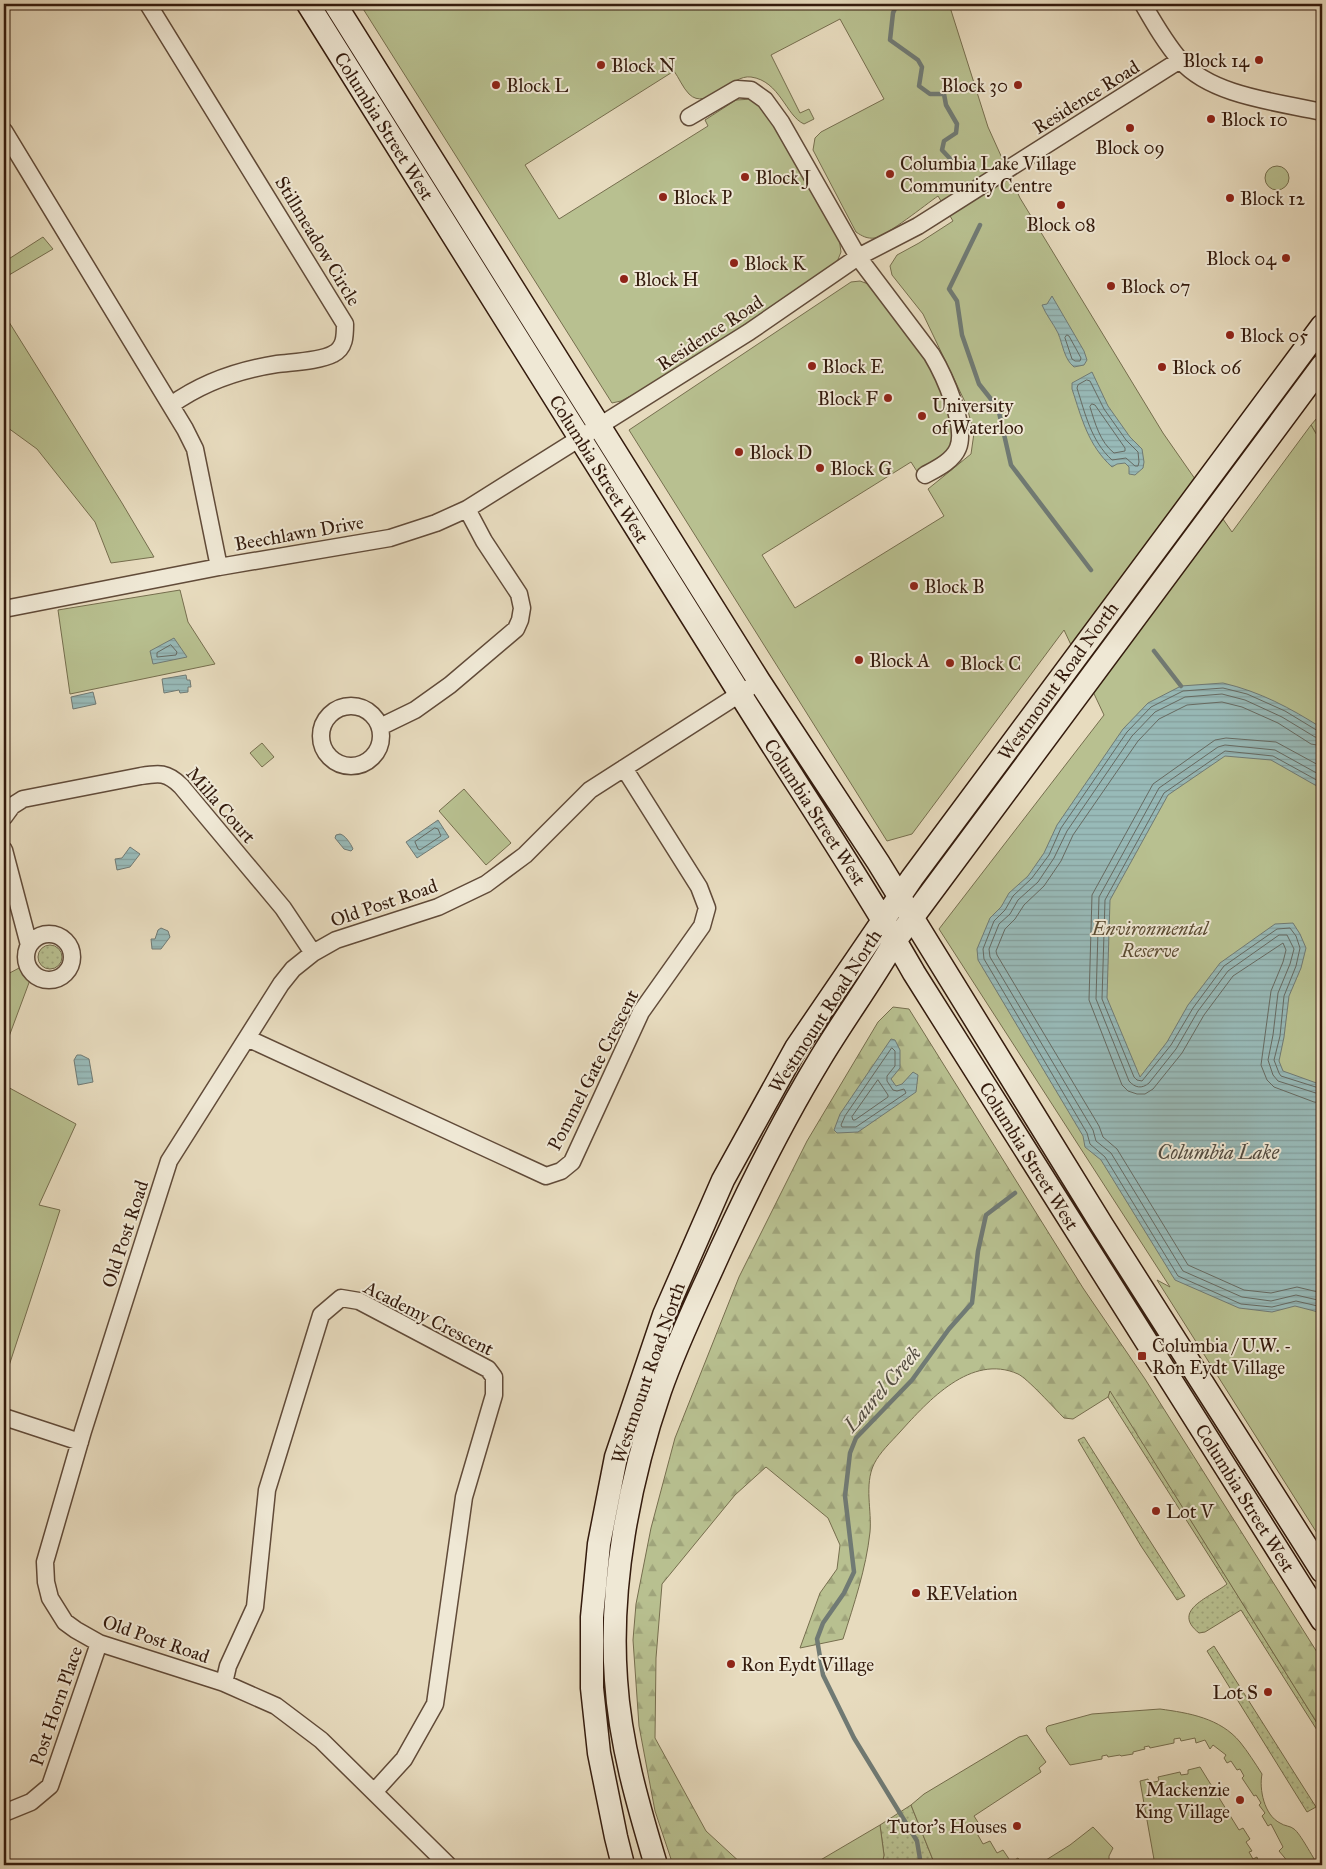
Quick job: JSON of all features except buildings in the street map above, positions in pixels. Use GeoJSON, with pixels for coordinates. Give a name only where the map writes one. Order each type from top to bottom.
{"type":"FeatureCollection","features":[{"type":"Feature","properties":{"kind":"main road","name":"Columbia Street West"},"geometry":{"type":"LineString","coordinates":[[308,4],[488,294],[884,920],[914,974],[1322,1620]]}},
{"type":"Feature","properties":{"kind":"main road","name":"Columbia Street West"},"geometry":{"type":"LineString","coordinates":[[334,4],[759,681],[878,862],[1102,1225],[1322,1571]]}},
{"type":"Feature","properties":{"kind":"main road","name":"Westmount Road North"},"geometry":{"type":"LineString","coordinates":[[623,1865],[600,1753],[592,1688],[592,1618],[599,1544],[616,1457],[664,1315],[723,1180],[796,1048],[899,898],[1103,619],[1322,326]]}},
{"type":"Feature","properties":{"kind":"main road","name":"Westmount Road North"},"geometry":{"type":"LineString","coordinates":[[656,1865],[641,1817],[625,1750],[616,1681],[614,1618],[618,1571],[635,1477],[663,1383],[686,1325],[748,1190],[820,1059],[895,941],[1322,366]]}},
{"type":"Feature","properties":{"kind":"street","name":"Stillmeadow Circle"},"geometry":{"type":"LineString","coordinates":[[148,4],[345,324],[346,337],[342,346],[334,354],[258,367],[217,379],[187,393],[171,405]]}},
{"type":"Feature","properties":{"kind":"street"},"geometry":{"type":"LineString","coordinates":[[1142,4],[1180,60],[1196,74],[1221,88],[1322,112]]}},
{"type":"Feature","properties":{"kind":"street","name":"Residence Road"},"geometry":{"type":"LineString","coordinates":[[580,437],[749,332],[858,257],[918,226],[1180,60]]}},
{"type":"Feature","properties":{"kind":"street"},"geometry":{"type":"LineString","coordinates":[[689,117],[736,90],[751,90],[765,100],[781,122],[858,257],[932,355],[952,399],[961,436],[958,449],[950,459],[925,475]]}},
{"type":"Feature","properties":{"kind":"street"},"geometry":{"type":"LineString","coordinates":[[4,131],[171,405],[195,449],[219,567]]}},
{"type":"Feature","properties":{"kind":"street","name":"Beechlawn Drive"},"geometry":{"type":"LineString","coordinates":[[4,609],[219,567],[390,538],[436,523],[467,509],[580,437]]}},
{"type":"Feature","properties":{"kind":"street"},"geometry":{"type":"LineString","coordinates":[[380,727],[415,710],[450,685],[516,629],[520,620],[522,608],[519,594],[484,541],[467,509]]}},
{"type":"Feature","properties":{"kind":"street","name":"Old Post Road"},"geometry":{"type":"LineString","coordinates":[[448,1865],[321,1740],[276,1706],[224,1683],[98,1643],[65,1622],[50,1598],[46,1582],[45,1562],[80,1442],[169,1161],[293,969],[313,953],[336,940],[438,907],[486,884],[525,855],[590,790],[759,681]]}},
{"type":"Feature","properties":{"kind":"street","name":"Pommel Gate Crescent"},"geometry":{"type":"LineString","coordinates":[[247,1038],[546,1176],[562,1171],[572,1162],[641,1012],[702,926],[707,908],[699,887],[624,768]]}},
{"type":"Feature","properties":{"kind":"street","name":"Milla Court"},"geometry":{"type":"LineString","coordinates":[[4,817],[12,806],[23,799],[141,776],[154,774],[168,775],[175,779],[283,908],[313,953]]}},
{"type":"Feature","properties":{"kind":"street"},"geometry":{"type":"LineString","coordinates":[[4,850],[29,945]]}},
{"type":"Feature","properties":{"kind":"street","name":"Academy Crescent"},"geometry":{"type":"LineString","coordinates":[[224,1683],[228,1666],[255,1607],[267,1490],[321,1315],[341,1298],[359,1300],[488,1369],[494,1376],[494,1395],[464,1497],[435,1704],[404,1759],[374,1792]]}},
{"type":"Feature","properties":{"kind":"street"},"geometry":{"type":"LineString","coordinates":[[4,1417],[80,1442]]}},
{"type":"Feature","properties":{"kind":"street","name":"Post Horn Place"},"geometry":{"type":"LineString","coordinates":[[4,1814],[32,1802],[50,1786],[98,1643]]}},
{"type":"Feature","properties":{"kind":"green space","name":"Environmental Reserve"},"geometry":{"type":"Polygon","coordinates":[[[360,4],[949,4],[988,127],[1020,198],[1163,433],[1232,532],[1311,425],[1318,437],[1322,432],[1322,1541],[1157,1280],[1170,1287],[939,929],[1104,715],[1064,630],[912,834],[887,841],[629,430],[851,282],[860,281],[871,285],[933,370],[956,429],[954,442],[947,452],[918,473],[911,462],[762,555],[795,608],[944,516],[928,489],[971,454],[974,433],[966,404],[923,314],[892,275],[890,266],[897,255],[953,221],[938,196],[881,236],[870,238],[856,232],[813,150],[815,138],[821,132],[884,99],[840,19],[771,55],[800,113],[809,109],[814,119],[804,124],[792,114],[776,92],[761,80],[751,77],[743,78],[703,99],[689,94],[674,71],[525,165],[559,219],[708,126],[705,120],[736,100],[753,99],[765,109],[839,238],[841,252],[837,262],[743,327],[640,391],[621,401],[612,403],[360,4]]]}},
{"type":"Feature","properties":{"kind":"green space"},"geometry":{"type":"Polygon","coordinates":[[[1277,166],[1286,169],[1289,178],[1286,187],[1277,190],[1268,187],[1265,178],[1268,169],[1277,166]]]}},
{"type":"Feature","properties":{"kind":"green space"},"geometry":{"type":"Polygon","coordinates":[[[43,237],[53,249],[4,278],[4,262],[43,237]]]}},
{"type":"Feature","properties":{"kind":"green space"},"geometry":{"type":"Polygon","coordinates":[[[4,314],[154,557],[111,563],[95,522],[37,449],[4,425],[4,314]]]}},
{"type":"Feature","properties":{"kind":"green space"},"geometry":{"type":"Polygon","coordinates":[[[1322,412],[1322,444],[1311,425],[1322,412]]]}},
{"type":"Feature","properties":{"kind":"green space"},"geometry":{"type":"Polygon","coordinates":[[[180,590],[188,622],[215,664],[70,694],[58,610],[180,590]]]}},
{"type":"Feature","properties":{"kind":"green space"},"geometry":{"type":"Polygon","coordinates":[[[262,743],[274,757],[262,767],[250,753],[262,743]]]}},
{"type":"Feature","properties":{"kind":"green space"},"geometry":{"type":"Polygon","coordinates":[[[464,789],[511,843],[486,865],[439,811],[464,789]]]}},
{"type":"Feature","properties":{"kind":"green space"},"geometry":{"type":"Polygon","coordinates":[[[50,945],[58,949],[62,957],[58,965],[50,969],[42,965],[38,957],[42,949],[50,945]]]}},
{"type":"Feature","properties":{"kind":"green space"},"geometry":{"type":"Polygon","coordinates":[[[21,967],[30,980],[4,1050],[4,976],[21,967]]]}},
{"type":"Feature","properties":{"kind":"green space"},"geometry":{"type":"Polygon","coordinates":[[[893,1007],[909,1009],[1083,1288],[1145,1379],[1322,1660],[1322,1731],[1110,1391],[1108,1397],[1073,1419],[1064,1418],[1034,1387],[1018,1374],[1001,1369],[984,1370],[967,1375],[937,1394],[889,1443],[874,1464],[869,1481],[870,1532],[866,1559],[843,1639],[800,1648],[820,1593],[837,1569],[840,1545],[828,1518],[766,1467],[735,1495],[662,1584],[656,1658],[655,1738],[706,1831],[743,1865],[673,1865],[655,1811],[639,1726],[633,1640],[636,1604],[651,1528],[675,1438],[739,1277],[807,1141],[878,1022],[893,1007]]]}},
{"type":"Feature","properties":{"kind":"green space"},"geometry":{"type":"Polygon","coordinates":[[[4,1085],[76,1124],[39,1205],[60,1210],[4,1381],[4,1085]]]}},
{"type":"Feature","properties":{"kind":"green space"},"geometry":{"type":"Polygon","coordinates":[[[1110,1390],[1322,1731],[1322,1738],[1241,1610],[1205,1632],[1199,1633],[1191,1625],[1189,1617],[1196,1605],[1227,1584],[1108,1397],[1110,1390]]]}},
{"type":"Feature","properties":{"kind":"green space"},"geometry":{"type":"Polygon","coordinates":[[[1084,1437],[1185,1596],[1177,1600],[1141,1546],[1078,1440],[1084,1437]]]}},
{"type":"Feature","properties":{"kind":"green space"},"geometry":{"type":"Polygon","coordinates":[[[1214,1646],[1316,1807],[1307,1812],[1207,1651],[1214,1646]]]}},
{"type":"Feature","properties":{"kind":"green space"},"geometry":{"type":"Polygon","coordinates":[[[1160,1709],[1182,1712],[1203,1718],[1214,1722],[1232,1734],[1243,1746],[1262,1774],[1261,1787],[1266,1808],[1280,1823],[1297,1831],[1318,1865],[1289,1865],[1279,1851],[1283,1847],[1271,1824],[1268,1826],[1262,1816],[1265,1813],[1259,1805],[1261,1803],[1242,1778],[1244,1776],[1240,1769],[1237,1770],[1231,1761],[1227,1763],[1224,1758],[1226,1755],[1213,1745],[1210,1749],[1205,1740],[1196,1743],[1195,1738],[1181,1741],[1180,1738],[1174,1739],[1174,1743],[1150,1748],[1149,1746],[1144,1747],[1145,1749],[1133,1752],[1133,1754],[1108,1757],[1107,1755],[1102,1756],[1102,1759],[1070,1765],[1046,1728],[1092,1714],[1160,1709]]]}},
{"type":"Feature","properties":{"kind":"green space"},"geometry":{"type":"Polygon","coordinates":[[[1027,1735],[1046,1762],[1039,1768],[1041,1772],[974,1816],[981,1827],[975,1830],[983,1844],[990,1841],[997,1853],[1003,1850],[1011,1862],[1018,1858],[1023,1865],[935,1865],[911,1805],[924,1794],[1019,1737],[1027,1735]]]}},
{"type":"Feature","properties":{"kind":"green space"},"geometry":{"type":"Polygon","coordinates":[[[1200,1767],[1239,1830],[1243,1828],[1250,1839],[1246,1842],[1252,1851],[1249,1852],[1253,1859],[1257,1857],[1259,1865],[1155,1865],[1140,1781],[1148,1779],[1149,1783],[1159,1781],[1158,1777],[1180,1772],[1181,1775],[1188,1774],[1188,1770],[1200,1767]]]}},
{"type":"Feature","properties":{"kind":"green space"},"geometry":{"type":"Polygon","coordinates":[[[911,1805],[935,1865],[882,1865],[884,1855],[880,1825],[911,1805]]]}},
{"type":"Feature","properties":{"kind":"green space"},"geometry":{"type":"Polygon","coordinates":[[[880,1825],[884,1855],[882,1865],[812,1865],[880,1825]]]}},
{"type":"Feature","properties":{"kind":"green space"},"geometry":{"type":"Polygon","coordinates":[[[1093,1827],[1113,1848],[1109,1856],[1109,1865],[1038,1865],[1070,1845],[1093,1827]]]}},
{"type":"Feature","properties":{"kind":"water"},"geometry":{"type":"Polygon","coordinates":[[[1052,296],[1084,351],[1087,360],[1084,365],[1074,367],[1071,364],[1066,356],[1058,333],[1042,305],[1047,304],[1052,296]]]}},
{"type":"Feature","properties":{"kind":"water"},"geometry":{"type":"Polygon","coordinates":[[[1092,372],[1108,406],[1130,437],[1142,449],[1143,468],[1135,475],[1129,474],[1129,467],[1125,463],[1112,467],[1091,441],[1079,411],[1072,383],[1092,372]]]}},
{"type":"Feature","properties":{"kind":"water"},"geometry":{"type":"Polygon","coordinates":[[[174,638],[187,657],[153,664],[150,651],[174,638]]]}},
{"type":"Feature","properties":{"kind":"water"},"geometry":{"type":"Polygon","coordinates":[[[186,675],[187,680],[190,680],[191,687],[188,687],[188,692],[180,693],[179,690],[164,693],[162,679],[186,675]]]}},
{"type":"Feature","properties":{"kind":"water","name":"Columbia Lake"},"geometry":{"type":"Polygon","coordinates":[[[1223,683],[1275,701],[1322,728],[1322,789],[1271,760],[1225,756],[1168,795],[1110,900],[1107,998],[1140,1077],[1167,1042],[1188,1005],[1220,963],[1275,924],[1293,923],[1306,948],[1301,968],[1289,996],[1279,1061],[1283,1071],[1322,1085],[1322,1313],[1295,1306],[1272,1312],[1239,1308],[1175,1280],[1101,1160],[1085,1147],[1083,1136],[978,960],[977,949],[990,918],[1001,907],[1009,893],[1028,876],[1044,853],[1057,825],[1123,729],[1148,703],[1181,686],[1223,683]]]}},
{"type":"Feature","properties":{"kind":"water"},"geometry":{"type":"Polygon","coordinates":[[[93,692],[96,704],[73,709],[71,697],[93,692]]]}},
{"type":"Feature","properties":{"kind":"water"},"geometry":{"type":"Polygon","coordinates":[[[438,820],[449,837],[417,858],[406,842],[438,820]]]}},
{"type":"Feature","properties":{"kind":"water"},"geometry":{"type":"Polygon","coordinates":[[[340,834],[349,842],[353,849],[351,851],[344,849],[335,838],[336,835],[340,834]]]}},
{"type":"Feature","properties":{"kind":"water"},"geometry":{"type":"Polygon","coordinates":[[[130,847],[140,854],[130,867],[117,870],[115,859],[122,858],[130,847]]]}},
{"type":"Feature","properties":{"kind":"water"},"geometry":{"type":"Polygon","coordinates":[[[161,928],[168,931],[170,937],[161,949],[152,949],[151,939],[155,939],[158,930],[161,928]]]}},
{"type":"Feature","properties":{"kind":"water"},"geometry":{"type":"Polygon","coordinates":[[[891,1039],[895,1040],[900,1050],[900,1068],[891,1079],[896,1086],[902,1084],[913,1072],[918,1075],[916,1092],[858,1132],[837,1133],[834,1130],[840,1114],[891,1039]]]}},
{"type":"Feature","properties":{"kind":"water"},"geometry":{"type":"Polygon","coordinates":[[[77,1055],[89,1059],[93,1082],[78,1085],[74,1060],[77,1055]]]}},
{"type":"Feature","properties":{"kind":"waterway"},"geometry":{"type":"LineString","coordinates":[[897,4],[893,13],[890,40],[918,60],[922,67],[919,86],[930,94],[944,94],[946,105],[957,124],[956,133],[944,141],[942,150],[957,166]]}},
{"type":"Feature","properties":{"kind":"waterway"},"geometry":{"type":"LineString","coordinates":[[980,225],[949,289],[957,301],[962,335],[979,384],[998,408],[1011,465],[1091,570]]}},
{"type":"Feature","properties":{"kind":"waterway"},"geometry":{"type":"LineString","coordinates":[[1154,651],[1181,686]]}},
{"type":"Feature","properties":{"kind":"waterway","name":"Laurel Creek"},"geometry":{"type":"LineString","coordinates":[[921,1865],[917,1841],[854,1738],[823,1675],[817,1639],[823,1623],[844,1593],[854,1572],[845,1496],[850,1453],[856,1438],[912,1380],[949,1329],[972,1303],[978,1251],[986,1215],[1015,1193]]}},
{"type":"Feature","properties":{"kind":"place","name":"Block 14"},"geometry":{"type":"Point","coordinates":[1259,60]}},
{"type":"Feature","properties":{"kind":"place","name":"Block N"},"geometry":{"type":"Point","coordinates":[601,65]}},
{"type":"Feature","properties":{"kind":"place","name":"Block L"},"geometry":{"type":"Point","coordinates":[496,85]}},
{"type":"Feature","properties":{"kind":"place","name":"Block 30"},"geometry":{"type":"Point","coordinates":[1018,85]}},
{"type":"Feature","properties":{"kind":"place","name":"Block 10"},"geometry":{"type":"Point","coordinates":[1211,119]}},
{"type":"Feature","properties":{"kind":"place","name":"Block 09"},"geometry":{"type":"Point","coordinates":[1130,128]}},
{"type":"Feature","properties":{"kind":"place","name":"Columbia Lake Village Community Centre"},"geometry":{"type":"Point","coordinates":[890,174]}},
{"type":"Feature","properties":{"kind":"place","name":"Block J"},"geometry":{"type":"Point","coordinates":[745,177]}},
{"type":"Feature","properties":{"kind":"place","name":"Block P"},"geometry":{"type":"Point","coordinates":[663,197]}},
{"type":"Feature","properties":{"kind":"place","name":"Block 12"},"geometry":{"type":"Point","coordinates":[1230,198]}},
{"type":"Feature","properties":{"kind":"place","name":"Block 08"},"geometry":{"type":"Point","coordinates":[1061,205]}},
{"type":"Feature","properties":{"kind":"place","name":"Block 04"},"geometry":{"type":"Point","coordinates":[1286,258]}},
{"type":"Feature","properties":{"kind":"place","name":"Block K"},"geometry":{"type":"Point","coordinates":[734,263]}},
{"type":"Feature","properties":{"kind":"place","name":"Block H"},"geometry":{"type":"Point","coordinates":[624,279]}},
{"type":"Feature","properties":{"kind":"place","name":"Block 07"},"geometry":{"type":"Point","coordinates":[1111,286]}},
{"type":"Feature","properties":{"kind":"place","name":"Block 05"},"geometry":{"type":"Point","coordinates":[1230,335]}},
{"type":"Feature","properties":{"kind":"place","name":"Block E"},"geometry":{"type":"Point","coordinates":[812,366]}},
{"type":"Feature","properties":{"kind":"place","name":"Block 06"},"geometry":{"type":"Point","coordinates":[1162,367]}},
{"type":"Feature","properties":{"kind":"place","name":"Block F"},"geometry":{"type":"Point","coordinates":[888,398]}},
{"type":"Feature","properties":{"kind":"place","name":"University of Waterloo"},"geometry":{"type":"Point","coordinates":[922,416]}},
{"type":"Feature","properties":{"kind":"place","name":"Block D"},"geometry":{"type":"Point","coordinates":[739,452]}},
{"type":"Feature","properties":{"kind":"place","name":"Block G"},"geometry":{"type":"Point","coordinates":[820,468]}},
{"type":"Feature","properties":{"kind":"place","name":"Block B"},"geometry":{"type":"Point","coordinates":[914,586]}},
{"type":"Feature","properties":{"kind":"place","name":"Block A"},"geometry":{"type":"Point","coordinates":[859,660]}},
{"type":"Feature","properties":{"kind":"place","name":"Block C"},"geometry":{"type":"Point","coordinates":[950,663]}},
{"type":"Feature","properties":{"kind":"place","name":"Columbia / U.W. - Ron Eydt Village"},"geometry":{"type":"Point","coordinates":[1142,1356]}},
{"type":"Feature","properties":{"kind":"place","name":"Lot V"},"geometry":{"type":"Point","coordinates":[1156,1511]}},
{"type":"Feature","properties":{"kind":"place","name":"REVelation"},"geometry":{"type":"Point","coordinates":[916,1593]}},
{"type":"Feature","properties":{"kind":"place","name":"Ron Eydt Village"},"geometry":{"type":"Point","coordinates":[731,1664]}},
{"type":"Feature","properties":{"kind":"place","name":"Lot S"},"geometry":{"type":"Point","coordinates":[1268,1692]}},
{"type":"Feature","properties":{"kind":"place","name":"Mackenzie King Village"},"geometry":{"type":"Point","coordinates":[1240,1800]}},
{"type":"Feature","properties":{"kind":"place","name":"Tutor's Houses"},"geometry":{"type":"Point","coordinates":[1017,1826]}}]}
